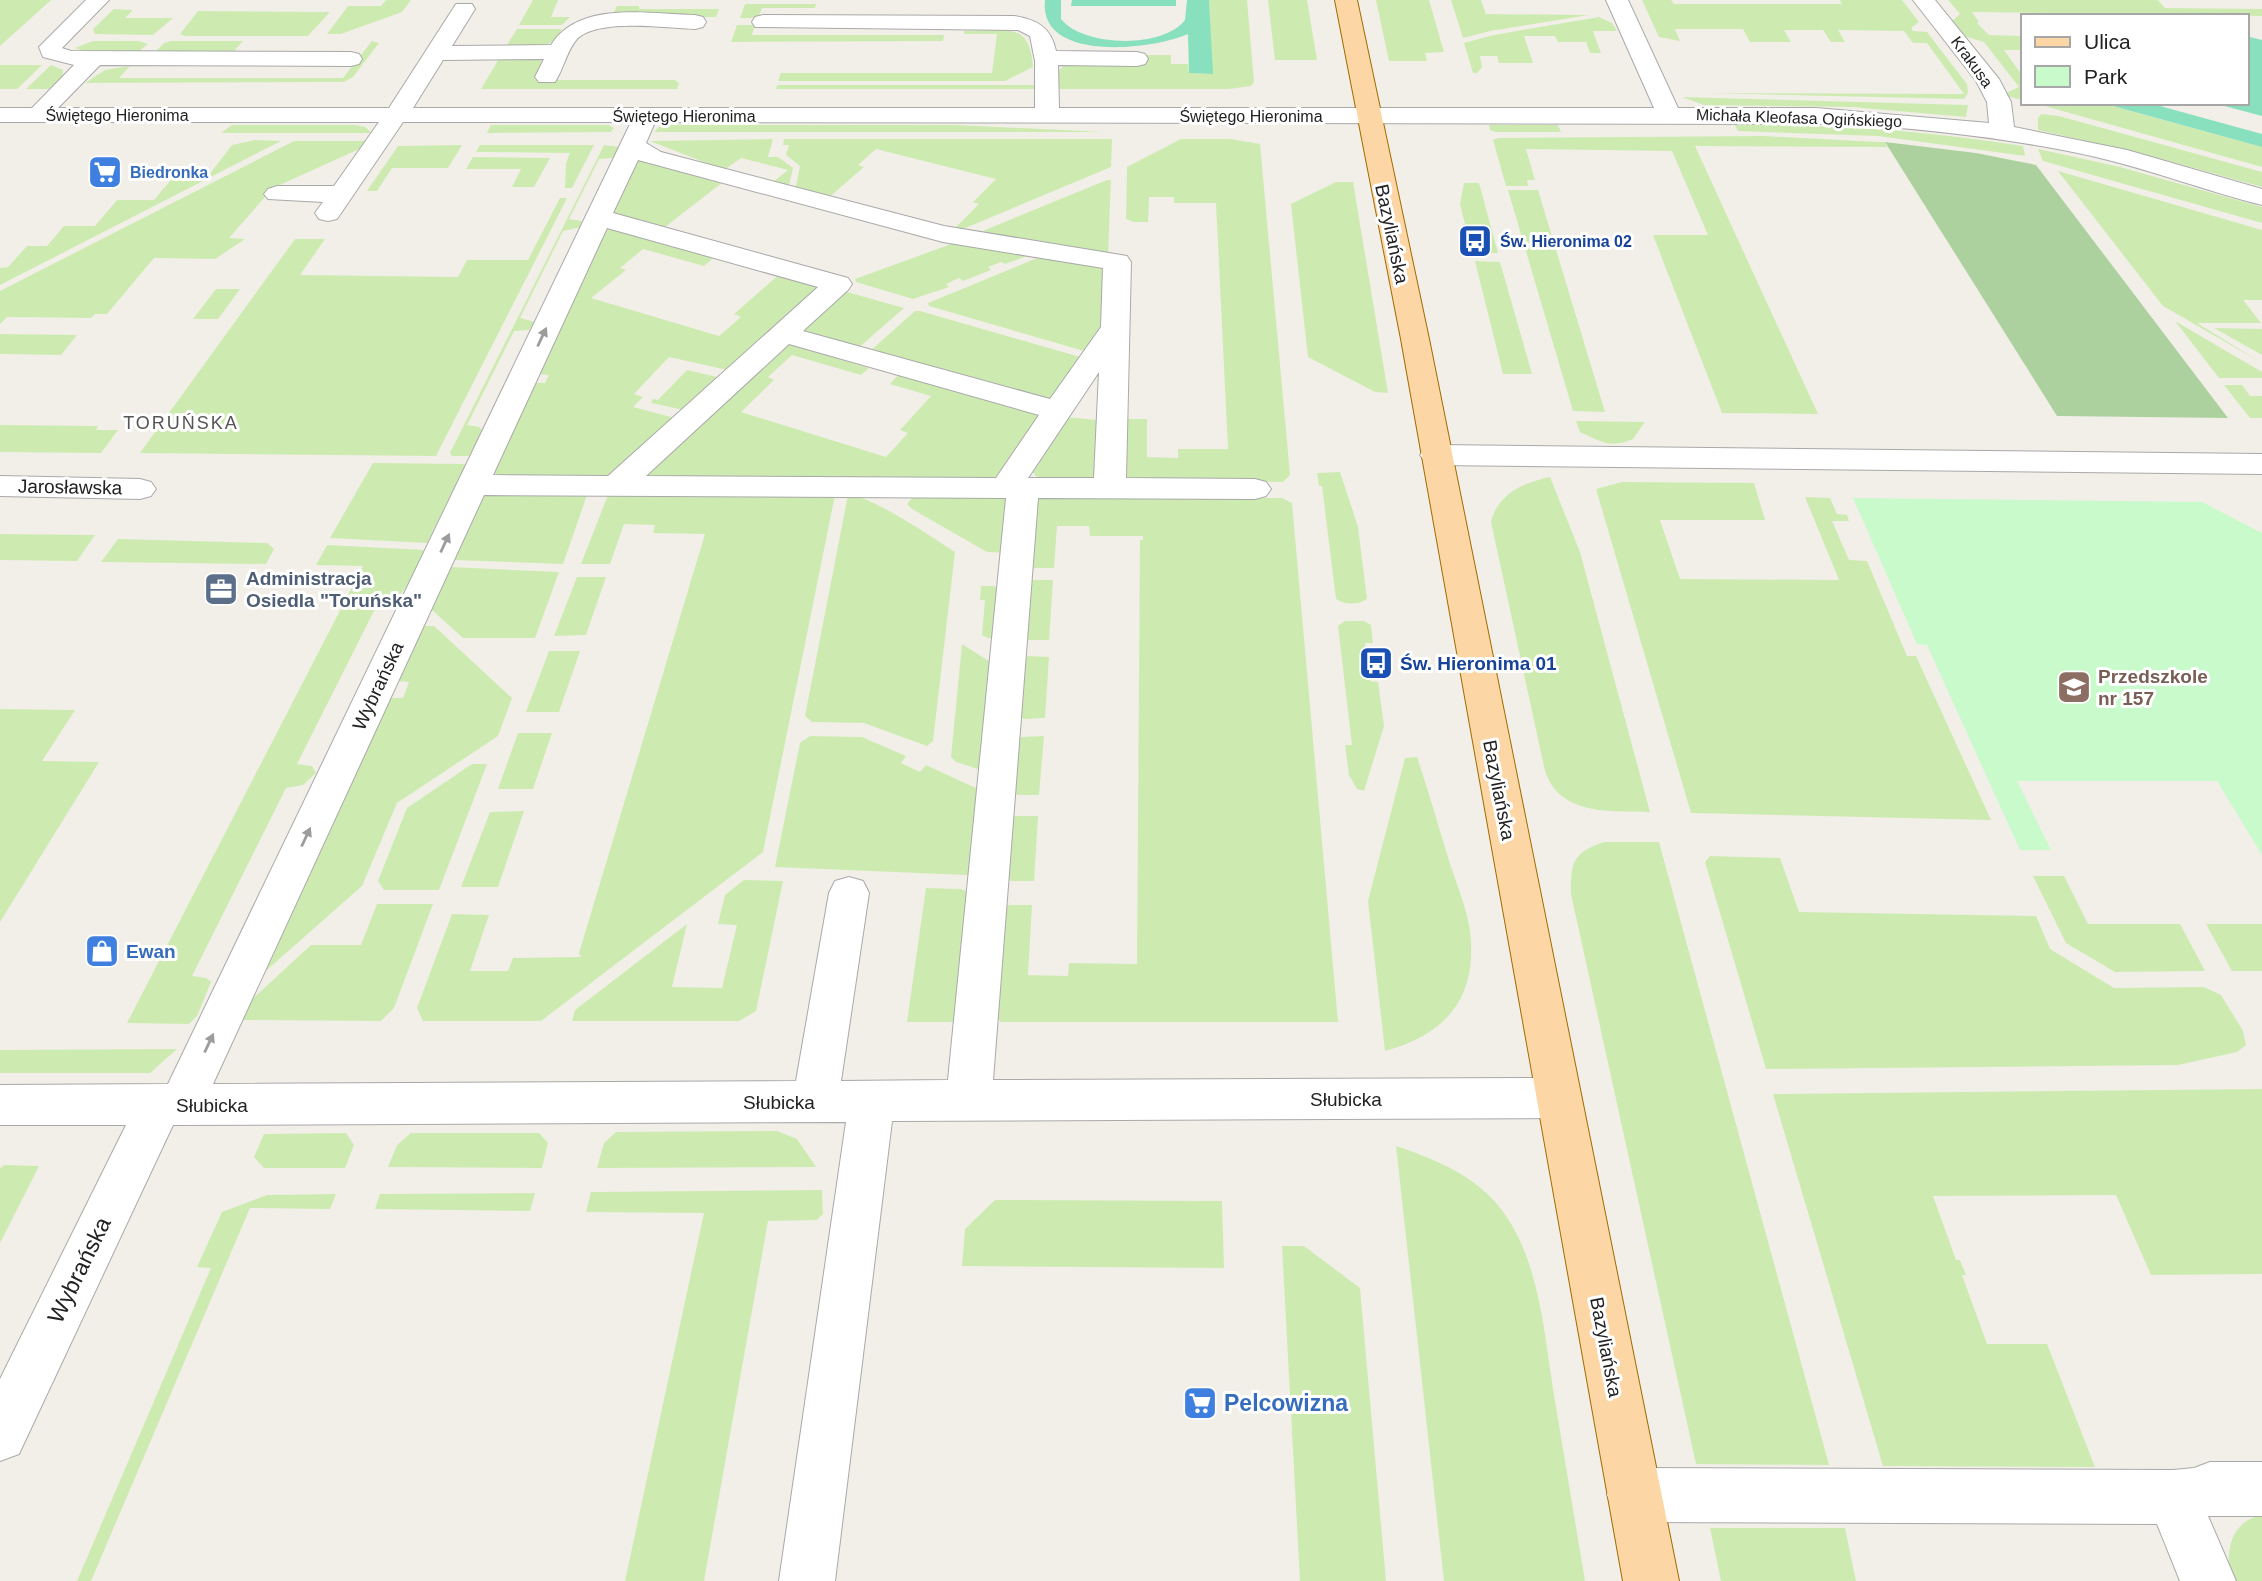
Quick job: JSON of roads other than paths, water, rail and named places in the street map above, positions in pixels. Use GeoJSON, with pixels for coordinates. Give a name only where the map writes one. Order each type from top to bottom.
{"type":"FeatureCollection","features":[{"type":"Feature","properties":{"kind":"main road","name":"Bazyliańska"},"geometry":{"type":"LineString","coordinates":[[1346,0],[1651,1581]]}},
{"type":"Feature","properties":{"kind":"street"},"geometry":{"type":"LineString","coordinates":[[98,0],[50,47],[51,52],[59,56],[93,58],[351,59]]}},
{"type":"Feature","properties":{"kind":"street"},"geometry":{"type":"LineString","coordinates":[[1617,0],[1670,115]]}},
{"type":"Feature","properties":{"kind":"street","name":"Krakusa"},"geometry":{"type":"LineString","coordinates":[[1924,0],[1987,79],[1999,102],[2002,132]]}},
{"type":"Feature","properties":{"kind":"street"},"geometry":{"type":"LineString","coordinates":[[277,194],[335,204],[396,116],[464,9]]}},
{"type":"Feature","properties":{"kind":"street"},"geometry":{"type":"LineString","coordinates":[[547,76],[571,33],[590,24],[695,22]]}},
{"type":"Feature","properties":{"kind":"street"},"geometry":{"type":"LineString","coordinates":[[763,22],[1010,23],[1027,27],[1041,35],[1048,93],[1047,116]]}},
{"type":"Feature","properties":{"kind":"street"},"geometry":{"type":"LineString","coordinates":[[436,52],[560,52]]}},
{"type":"Feature","properties":{"kind":"street"},"geometry":{"type":"LineString","coordinates":[[38,115],[93,58]]}},
{"type":"Feature","properties":{"kind":"street"},"geometry":{"type":"LineString","coordinates":[[1044,58],[1137,59]]}},
{"type":"Feature","properties":{"kind":"street","name":"Świętego Hieronima"},"geometry":{"type":"LineString","coordinates":[[0,115],[396,116],[639,129],[1047,116],[1369,115]]}},
{"type":"Feature","properties":{"kind":"street","name":"Michała Kleofasa Ogińskiego"},"geometry":{"type":"LineString","coordinates":[[1369,115],[1853,117],[2002,132],[2098,150],[2262,197]]}},
{"type":"Feature","properties":{"kind":"street"},"geometry":{"type":"LineString","coordinates":[[639,129],[636,149],[652,157],[929,230],[1117,262],[1110,489]]}},
{"type":"Feature","properties":{"kind":"street","name":"Wybrańska"},"geometry":{"type":"LineString","coordinates":[[0,1435],[170,1105],[472,485],[639,129]]}},
{"type":"Feature","properties":{"kind":"street"},"geometry":{"type":"LineString","coordinates":[[598,217],[838,284],[616,486]]}},
{"type":"Feature","properties":{"kind":"street"},"geometry":{"type":"LineString","coordinates":[[970,1101],[1014,488],[1058,411],[1115,327]]}},
{"type":"Feature","properties":{"kind":"street"},"geometry":{"type":"LineString","coordinates":[[783,334],[1058,411]]}},
{"type":"Feature","properties":{"kind":"street"},"geometry":{"type":"LineString","coordinates":[[1436,456],[2262,464]]}},
{"type":"Feature","properties":{"kind":"street"},"geometry":{"type":"LineString","coordinates":[[472,485],[1255,489]]}},
{"type":"Feature","properties":{"kind":"street","name":"Jarosławska"},"geometry":{"type":"LineString","coordinates":[[0,486],[141,489]]}},
{"type":"Feature","properties":{"kind":"street"},"geometry":{"type":"LineString","coordinates":[[815,1102],[849,893]]}},
{"type":"Feature","properties":{"kind":"street","name":"Słubicka"},"geometry":{"type":"LineString","coordinates":[[0,1105],[1558,1098]]}},
{"type":"Feature","properties":{"kind":"street"},"geometry":{"type":"LineString","coordinates":[[807,1581],[872,1101]]}},
{"type":"Feature","properties":{"kind":"street"},"geometry":{"type":"LineString","coordinates":[[1634,1495],[2173,1497],[2194,1495],[2210,1489],[2262,1489]]}},
{"type":"Feature","properties":{"kind":"street"},"geometry":{"type":"LineString","coordinates":[[2173,1497],[2208,1581]]}},
{"type":"Feature","properties":{"kind":"place","name":"Biedronka"},"geometry":{"type":"Point","coordinates":[105,172]}},
{"type":"Feature","properties":{"kind":"place","name":"Św. Hieronima 02"},"geometry":{"type":"Point","coordinates":[1475,241]}},
{"type":"Feature","properties":{"kind":"place","name":"Administracja Osiedla \"Toruńska\""},"geometry":{"type":"Point","coordinates":[221,589]}},
{"type":"Feature","properties":{"kind":"place","name":"Św. Hieronima 01"},"geometry":{"type":"Point","coordinates":[1376,663]}},
{"type":"Feature","properties":{"kind":"place","name":"Przedszkole nr 157"},"geometry":{"type":"Point","coordinates":[2074,687]}},
{"type":"Feature","properties":{"kind":"place","name":"Ewan"},"geometry":{"type":"Point","coordinates":[102,951]}},
{"type":"Feature","properties":{"kind":"place","name":"Pelcowizna"},"geometry":{"type":"Point","coordinates":[1200,1403]}},
{"type":"Feature","properties":{"kind":"district","name":"TORUŃSKA"},"geometry":{"type":"Point","coordinates":[181,423]}}]}
